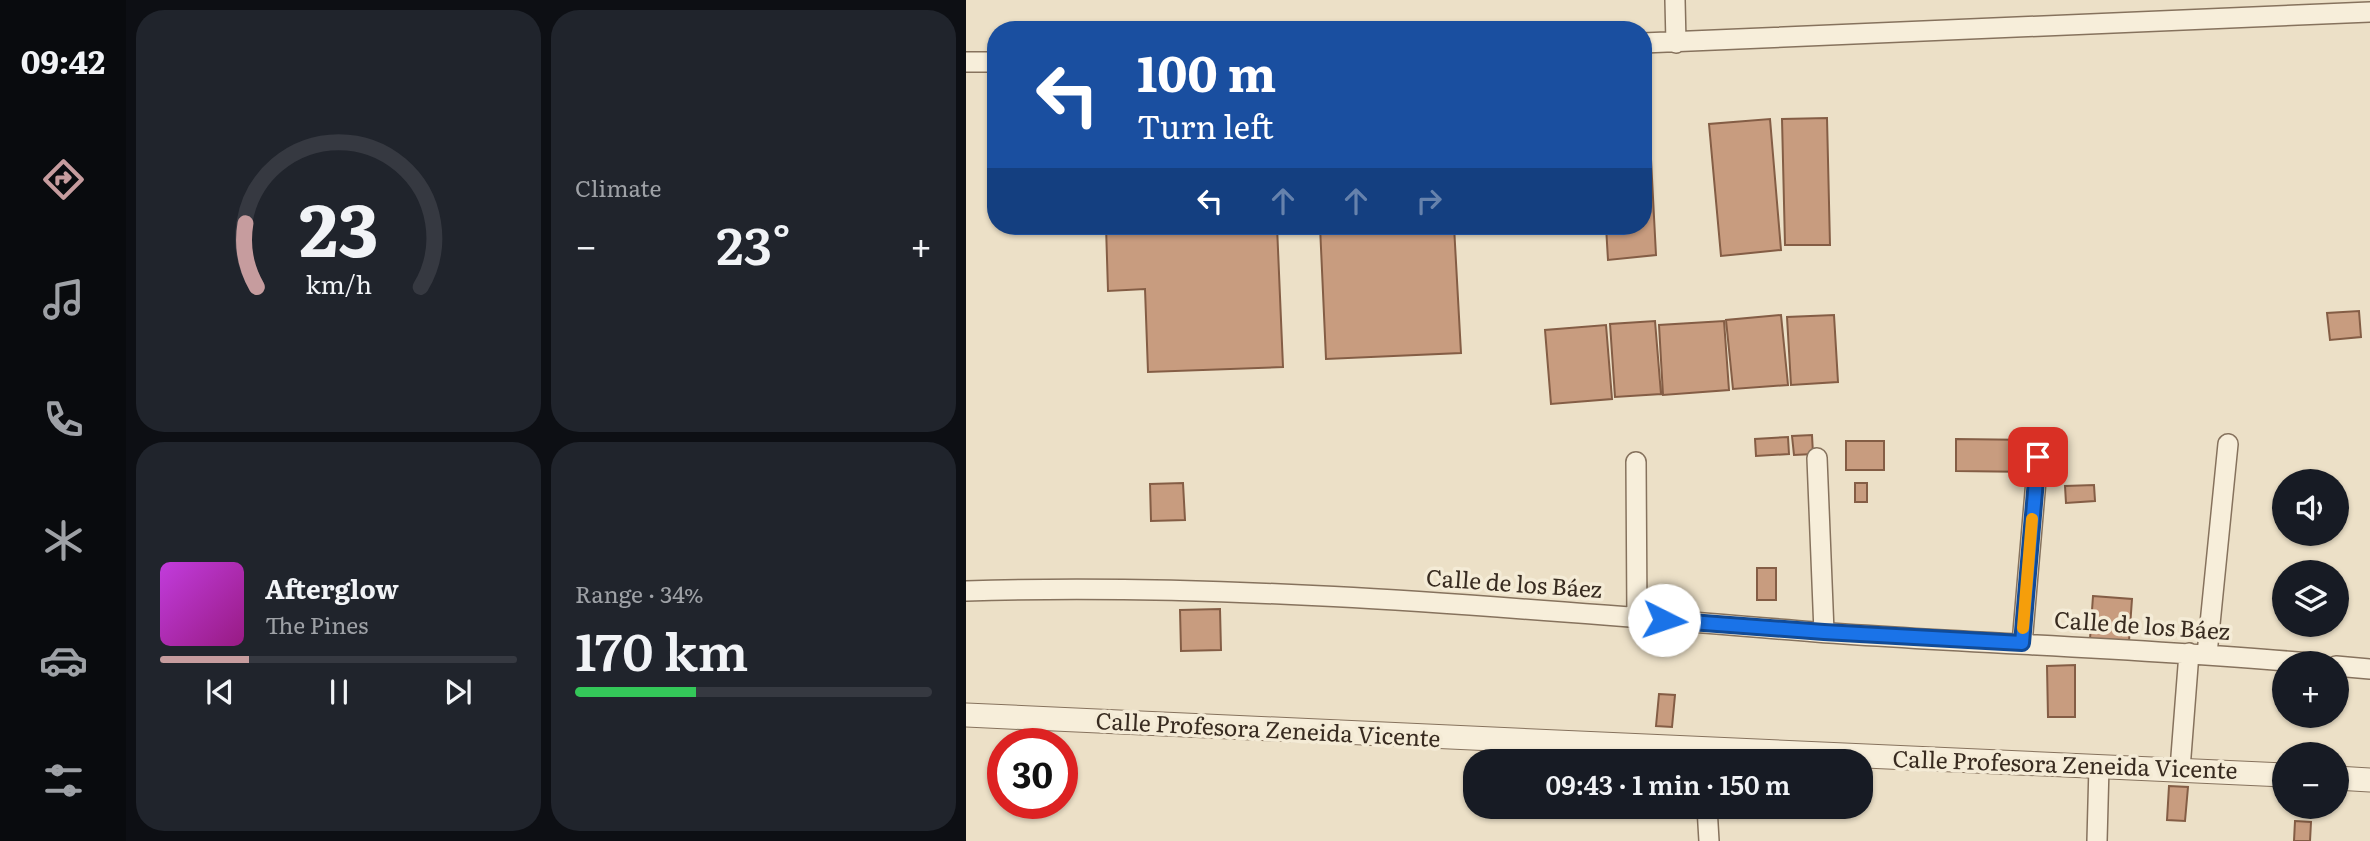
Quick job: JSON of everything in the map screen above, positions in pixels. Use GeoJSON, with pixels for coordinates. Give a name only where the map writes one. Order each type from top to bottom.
{"type":"FeatureCollection","features":[{"type":"Feature","properties":{"kind":"street"},"geometry":{"type":"LineString","coordinates":[[1675,0],[1676,43]]}},
{"type":"Feature","properties":{"kind":"street"},"geometry":{"type":"LineString","coordinates":[[1652,43],[2370,12]]}},
{"type":"Feature","properties":{"kind":"street"},"geometry":{"type":"LineString","coordinates":[[966,62],[987,61]]}},
{"type":"Feature","properties":{"kind":"street"},"geometry":{"type":"LineString","coordinates":[[2180,769],[2228,444]]}},
{"type":"Feature","properties":{"kind":"street"},"geometry":{"type":"LineString","coordinates":[[2022,643],[2038,457]]}},
{"type":"Feature","properties":{"kind":"street"},"geometry":{"type":"LineString","coordinates":[[1817,458],[1824,632]]}},
{"type":"Feature","properties":{"kind":"street"},"geometry":{"type":"LineString","coordinates":[[1636,462],[1637,618]]}},
{"type":"Feature","properties":{"kind":"street","name":"Calle de los Báez"},"geometry":{"type":"LineString","coordinates":[[966,591],[1063,588],[1367,597],[1824,632],[2272,660]]}},
{"type":"Feature","properties":{"kind":"street"},"geometry":{"type":"LineString","coordinates":[[2349,667],[2370,669]]}},
{"type":"Feature","properties":{"kind":"street","name":"Calle Profesora Zeneida Vicente"},"geometry":{"type":"LineString","coordinates":[[966,715],[1579,749]]}},
{"type":"Feature","properties":{"kind":"street","name":"Calle Profesora Zeneida Vicente"},"geometry":{"type":"LineString","coordinates":[[1873,760],[2099,766],[2272,774]]}},
{"type":"Feature","properties":{"kind":"street"},"geometry":{"type":"LineString","coordinates":[[2097,841],[2099,766]]}},
{"type":"Feature","properties":{"kind":"street"},"geometry":{"type":"LineString","coordinates":[[2349,779],[2370,780]]}},
{"type":"Feature","properties":{"kind":"street"},"geometry":{"type":"LineString","coordinates":[[1708,819],[1709,841]]}},
{"type":"Feature","properties":{"kind":"building"},"geometry":{"type":"Polygon","coordinates":[[[1827,118],[1830,245],[1785,245],[1782,119],[1827,118]]]}},
{"type":"Feature","properties":{"kind":"building"},"geometry":{"type":"Polygon","coordinates":[[[1770,119],[1781,250],[1721,256],[1709,124],[1770,119]]]}},
{"type":"Feature","properties":{"kind":"building"},"geometry":{"type":"Polygon","coordinates":[[[1652,178],[1656,255],[1608,260],[1607,235],[1652,235],[1652,178]]]}},
{"type":"Feature","properties":{"kind":"building"},"geometry":{"type":"Polygon","coordinates":[[[1106,235],[1277,235],[1283,367],[1148,372],[1145,289],[1108,291],[1106,235]]]}},
{"type":"Feature","properties":{"kind":"building"},"geometry":{"type":"Polygon","coordinates":[[[1320,235],[1454,235],[1461,353],[1326,359],[1320,235]]]}},
{"type":"Feature","properties":{"kind":"building"},"geometry":{"type":"Polygon","coordinates":[[[2359,311],[2361,337],[2330,340],[2327,313],[2359,311]]]}},
{"type":"Feature","properties":{"kind":"building"},"geometry":{"type":"Polygon","coordinates":[[[1781,315],[1788,385],[1733,389],[1726,320],[1781,315]]]}},
{"type":"Feature","properties":{"kind":"building"},"geometry":{"type":"Polygon","coordinates":[[[1834,315],[1838,382],[1791,385],[1787,317],[1834,315]]]}},
{"type":"Feature","properties":{"kind":"building"},"geometry":{"type":"Polygon","coordinates":[[[1655,321],[1661,394],[1615,397],[1610,324],[1655,321]]]}},
{"type":"Feature","properties":{"kind":"building"},"geometry":{"type":"Polygon","coordinates":[[[1724,321],[1729,390],[1663,395],[1659,325],[1724,321]]]}},
{"type":"Feature","properties":{"kind":"building"},"geometry":{"type":"Polygon","coordinates":[[[1606,325],[1612,399],[1551,404],[1545,330],[1606,325]]]}},
{"type":"Feature","properties":{"kind":"building"},"geometry":{"type":"Polygon","coordinates":[[[1812,435],[1813,454],[1794,455],[1792,436],[1812,435]]]}},
{"type":"Feature","properties":{"kind":"building"},"geometry":{"type":"Polygon","coordinates":[[[1788,437],[1789,454],[1756,456],[1755,439],[1788,437]]]}},
{"type":"Feature","properties":{"kind":"building"},"geometry":{"type":"Polygon","coordinates":[[[1956,439],[2034,440],[2034,472],[1956,471],[1956,439]]]}},
{"type":"Feature","properties":{"kind":"building"},"geometry":{"type":"Polygon","coordinates":[[[1846,441],[1884,441],[1884,470],[1846,470],[1846,441]]]}},
{"type":"Feature","properties":{"kind":"building"},"geometry":{"type":"Polygon","coordinates":[[[1183,483],[1185,520],[1151,521],[1150,484],[1183,483]]]}},
{"type":"Feature","properties":{"kind":"building"},"geometry":{"type":"Polygon","coordinates":[[[1855,483],[1867,483],[1867,502],[1855,502],[1855,483]]]}},
{"type":"Feature","properties":{"kind":"building"},"geometry":{"type":"Polygon","coordinates":[[[2094,485],[2095,501],[2066,503],[2065,486],[2094,485]]]}},
{"type":"Feature","properties":{"kind":"building"},"geometry":{"type":"Polygon","coordinates":[[[1757,568],[1776,568],[1776,600],[1757,600],[1757,568]]]}},
{"type":"Feature","properties":{"kind":"building"},"geometry":{"type":"Polygon","coordinates":[[[2093,596],[2132,599],[2129,641],[2090,639],[2093,596]]]}},
{"type":"Feature","properties":{"kind":"building"},"geometry":{"type":"Polygon","coordinates":[[[1220,609],[1221,650],[1181,651],[1180,610],[1220,609]]]}},
{"type":"Feature","properties":{"kind":"building"},"geometry":{"type":"Polygon","coordinates":[[[2075,665],[2075,717],[2048,717],[2047,666],[2075,665]]]}},
{"type":"Feature","properties":{"kind":"building"},"geometry":{"type":"Polygon","coordinates":[[[1659,694],[1675,695],[1672,727],[1656,726],[1659,694]]]}},
{"type":"Feature","properties":{"kind":"building"},"geometry":{"type":"Polygon","coordinates":[[[2169,786],[2188,787],[2185,821],[2167,820],[2169,786]]]}},
{"type":"Feature","properties":{"kind":"building"},"geometry":{"type":"Polygon","coordinates":[[[2295,821],[2311,822],[2310,841],[2294,841],[2295,821]]]}},
{"type":"Feature","properties":{"kind":"slow traffic"},"geometry":{"type":"LineString","coordinates":[[2023,628],[2032,519]]}},
{"type":"Feature","properties":{"kind":"route"},"geometry":{"type":"LineString","coordinates":[[1664,620],[2022,643],[2038,457]]}}]}
